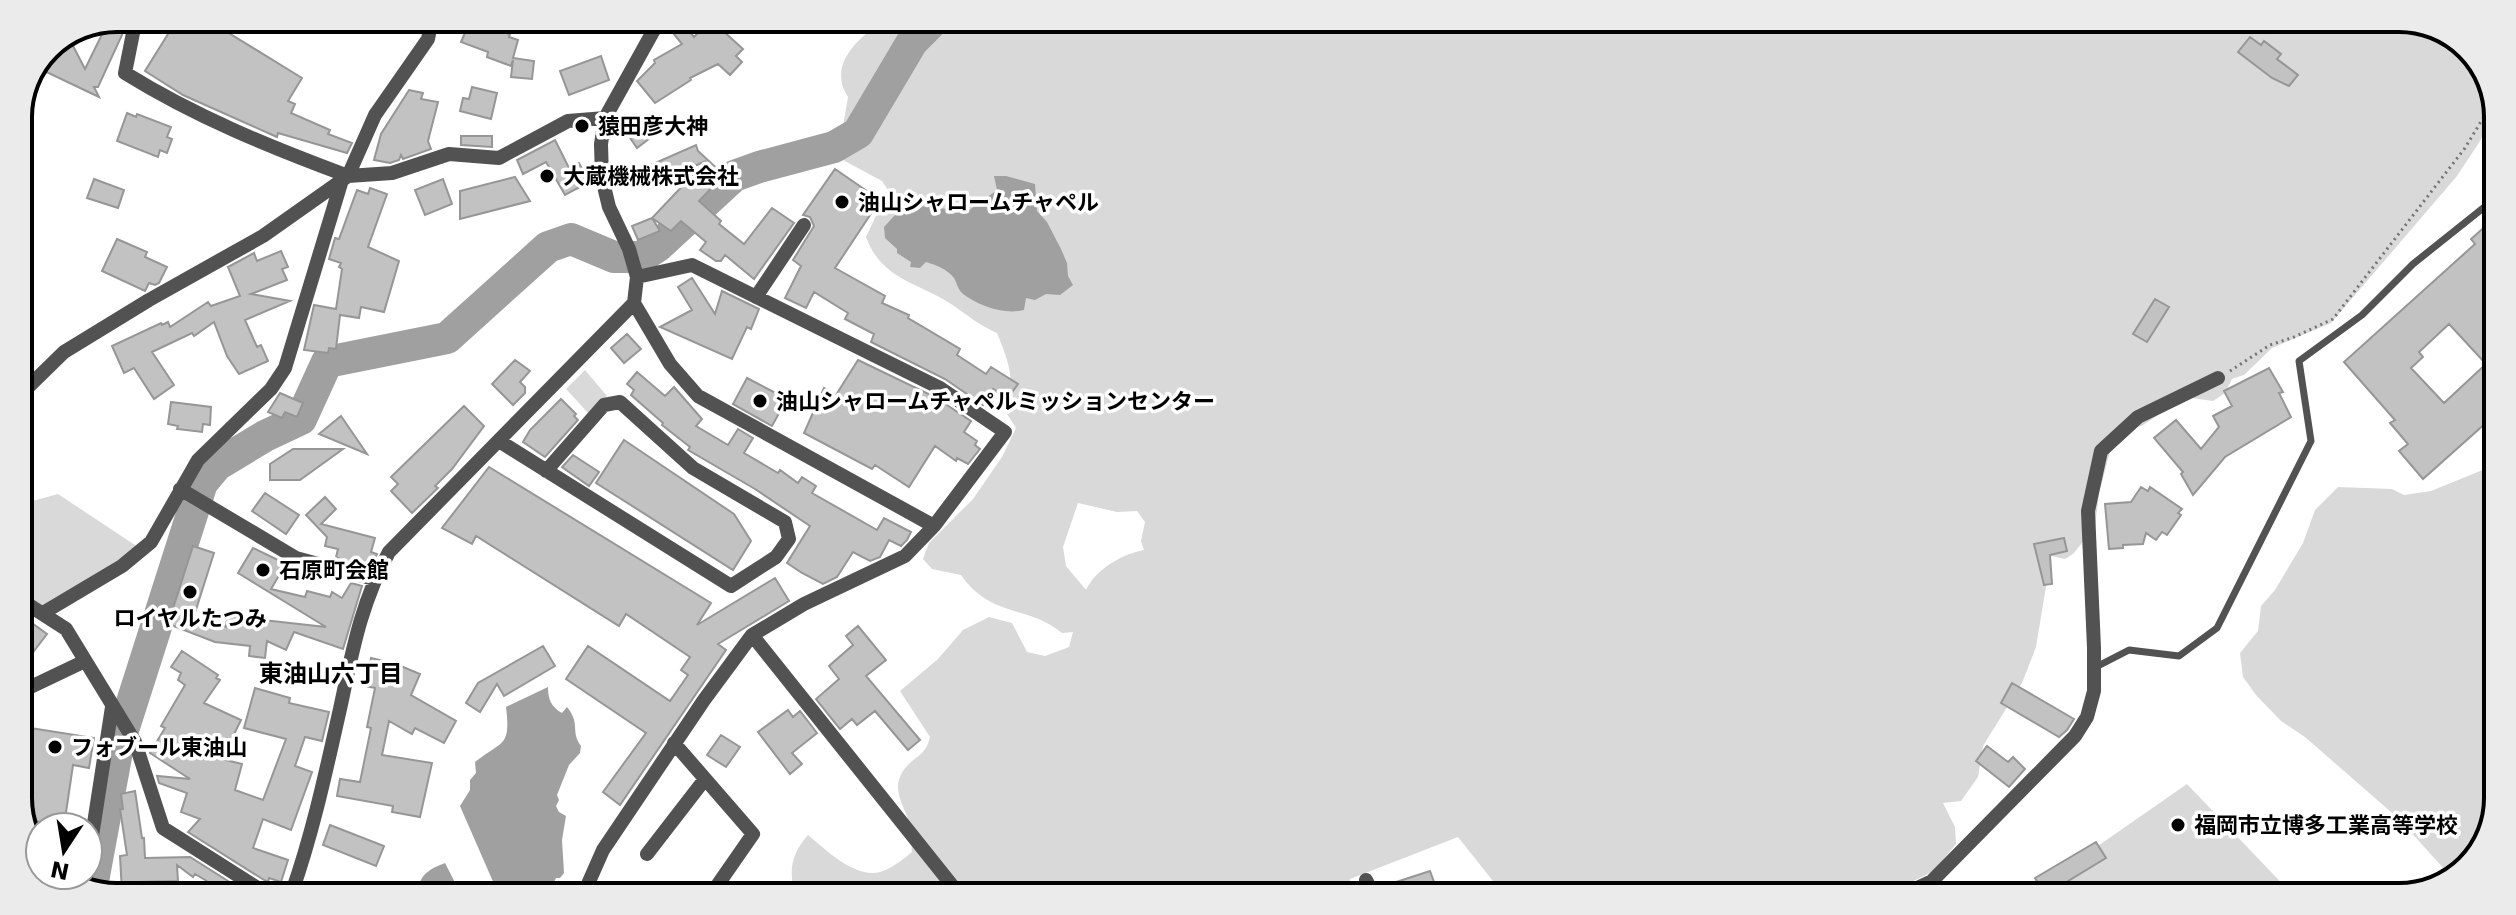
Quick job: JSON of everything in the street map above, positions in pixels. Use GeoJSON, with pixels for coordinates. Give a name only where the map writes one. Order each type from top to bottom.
{"type":"FeatureCollection","features":[{"type":"Feature","properties":{"kind":"street"},"geometry":{"type":"LineString","coordinates":[[133,32],[125,73],[175,103],[259,143],[345,178],[392,173],[449,154],[499,158],[568,121],[605,118]]}},
{"type":"Feature","properties":{"kind":"street"},"geometry":{"type":"LineString","coordinates":[[43,613],[122,566],[151,542],[183,491],[198,460],[271,389],[285,368],[345,178],[375,115],[428,39],[429,32]]}},
{"type":"Feature","properties":{"kind":"street"},"geometry":{"type":"LineString","coordinates":[[653,32],[605,118],[601,144],[602,178],[609,207],[629,249],[637,277],[634,303],[670,364],[698,396],[934,526]]}},
{"type":"Feature","properties":{"kind":"street"},"geometry":{"type":"LineString","coordinates":[[32,383],[64,352],[263,236],[345,178]]}},
{"type":"Feature","properties":{"kind":"street"},"geometry":{"type":"LineString","coordinates":[[756,297],[804,225]]}},
{"type":"Feature","properties":{"kind":"street"},"geometry":{"type":"LineString","coordinates":[[588,883],[603,850],[674,743],[752,635],[804,604],[905,556],[934,526],[1005,432],[940,388],[692,265],[637,277]]}},
{"type":"Feature","properties":{"kind":"street"},"geometry":{"type":"LineString","coordinates":[[295,883],[311,836],[356,635],[374,579],[389,552],[634,303]]}},
{"type":"Feature","properties":{"kind":"street"},"geometry":{"type":"LineString","coordinates":[[1928,883],[2075,736],[2087,717],[2094,691],[2088,511],[2101,451],[2138,417],[2218,378]]}},
{"type":"Feature","properties":{"kind":"street"},"geometry":{"type":"LineString","coordinates":[[499,441],[546,471],[731,586],[776,557],[789,539],[785,522],[693,468],[620,402],[604,405],[546,471]]}},
{"type":"Feature","properties":{"kind":"street"},"geometry":{"type":"LineString","coordinates":[[183,491],[296,558],[374,579]]}},
{"type":"Feature","properties":{"kind":"street"},"geometry":{"type":"LineString","coordinates":[[32,606],[66,629],[135,742],[163,828],[250,883]]}},
{"type":"Feature","properties":{"kind":"street"},"geometry":{"type":"LineString","coordinates":[[752,635],[950,883]]}},
{"type":"Feature","properties":{"kind":"street"},"geometry":{"type":"LineString","coordinates":[[32,686],[85,661]]}},
{"type":"Feature","properties":{"kind":"street"},"geometry":{"type":"LineString","coordinates":[[96,811],[112,707]]}},
{"type":"Feature","properties":{"kind":"street"},"geometry":{"type":"LineString","coordinates":[[674,743],[753,834],[719,883]]}},
{"type":"Feature","properties":{"kind":"street"},"geometry":{"type":"LineString","coordinates":[[647,854],[705,779]]}},
{"type":"Feature","properties":{"kind":"lane"},"geometry":{"type":"LineString","coordinates":[[2094,668],[2129,650],[2179,656],[2217,628],[2311,441],[2299,361],[2362,315],[2413,264],[2484,207]]}},
{"type":"Feature","properties":{"kind":"path"},"geometry":{"type":"LineString","coordinates":[[2218,378],[2270,345],[2333,319],[2465,148],[2484,117]]}},
{"type":"Feature","properties":{"kind":"shaded area"},"geometry":{"type":"Polygon","coordinates":[[[869,32],[2399,32],[2437,41],[2466,65],[2481,95],[2484,133],[2457,176],[2331,323],[2272,348],[2244,375],[2232,379],[2225,393],[2213,401],[2177,396],[2161,413],[2142,426],[2126,429],[2111,448],[2099,493],[2095,527],[2073,554],[2065,559],[2051,556],[2036,647],[2022,683],[1983,746],[1978,777],[1961,801],[1943,803],[1955,827],[1956,844],[1934,871],[1909,883],[1494,883],[1458,837],[1350,879],[1350,883],[793,883],[793,862],[798,848],[808,835],[838,859],[864,872],[884,871],[912,852],[910,826],[898,792],[899,778],[922,753],[930,737],[900,691],[938,659],[963,630],[989,617],[1012,623],[1027,652],[1045,656],[1069,647],[1073,632],[1062,633],[1036,618],[997,605],[973,589],[961,575],[932,569],[923,559],[929,543],[973,499],[1002,457],[1016,428],[1007,414],[1010,372],[997,333],[892,272],[873,252],[866,237],[888,190],[882,181],[841,159],[848,97],[841,74],[848,53],[869,32]],[[1078,503],[1063,547],[1066,566],[1086,590],[1096,575],[1110,564],[1144,550],[1141,541],[1145,522],[1137,511],[1117,512],[1078,503]]]}},
{"type":"Feature","properties":{"kind":"shaded area"},"geometry":{"type":"Polygon","coordinates":[[[994,176],[1035,184],[1037,211],[1047,222],[1061,249],[1073,285],[1060,295],[1046,294],[1035,300],[1026,298],[1024,310],[1000,310],[976,302],[961,292],[954,278],[941,268],[926,262],[920,268],[910,267],[911,262],[897,253],[897,249],[885,238],[884,227],[909,205],[968,211],[997,190],[994,176]]]}},
{"type":"Feature","properties":{"kind":"shaded area"},"geometry":{"type":"Polygon","coordinates":[[[585,370],[607,396],[589,414],[566,389],[585,370]]]}},
{"type":"Feature","properties":{"kind":"shaded area"},"geometry":{"type":"Polygon","coordinates":[[[2484,469],[2483,809],[2475,836],[2466,850],[2445,870],[2399,819],[2305,737],[2281,721],[2256,695],[2243,677],[2240,653],[2258,631],[2261,606],[2275,590],[2303,543],[2315,510],[2338,487],[2392,489],[2404,495],[2431,491],[2484,469]]]}},
{"type":"Feature","properties":{"kind":"shaded area"},"geometry":{"type":"Polygon","coordinates":[[[58,494],[138,547],[119,563],[43,610],[32,603],[32,501],[58,494]]]}},
{"type":"Feature","properties":{"kind":"shaded area"},"geometry":{"type":"Polygon","coordinates":[[[548,687],[555,708],[562,713],[567,707],[575,723],[581,746],[580,753],[569,765],[557,795],[559,800],[556,806],[566,816],[562,840],[564,873],[554,883],[494,883],[460,806],[476,773],[475,762],[506,737],[506,707],[548,687]]]}},
{"type":"Feature","properties":{"kind":"shaded area"},"geometry":{"type":"Polygon","coordinates":[[[2187,784],[2282,883],[2045,883],[2187,784]]]}},
{"type":"Feature","properties":{"kind":"shaded area"},"geometry":{"type":"Polygon","coordinates":[[[445,863],[455,883],[420,883],[435,867],[445,863]]]}},
{"type":"Feature","properties":{"kind":"building"},"geometry":{"type":"Polygon","coordinates":[[[123,32],[98,87],[94,87],[99,97],[45,71],[72,45],[85,69],[102,34],[123,32]]]}},
{"type":"Feature","properties":{"kind":"building"},"geometry":{"type":"Polygon","coordinates":[[[169,32],[227,32],[302,78],[288,101],[295,104],[291,113],[330,130],[328,134],[352,143],[347,153],[278,133],[277,137],[183,95],[145,71],[169,32]]]}},
{"type":"Feature","properties":{"kind":"building"},"geometry":{"type":"Polygon","coordinates":[[[465,32],[506,32],[509,37],[518,40],[513,58],[534,61],[532,79],[511,77],[513,60],[511,66],[487,57],[488,52],[461,42],[465,32]]]}},
{"type":"Feature","properties":{"kind":"building"},"geometry":{"type":"Polygon","coordinates":[[[672,32],[690,32],[694,37],[699,32],[724,32],[743,49],[736,56],[742,62],[730,75],[718,64],[690,78],[655,103],[637,81],[655,63],[654,60],[682,44],[672,32]]]}},
{"type":"Feature","properties":{"kind":"building"},"geometry":{"type":"Polygon","coordinates":[[[2250,37],[2261,45],[2264,41],[2281,54],[2277,59],[2298,75],[2289,86],[2272,78],[2238,52],[2250,37]]]}},
{"type":"Feature","properties":{"kind":"building"},"geometry":{"type":"Polygon","coordinates":[[[601,56],[609,80],[569,95],[560,71],[601,56]]]}},
{"type":"Feature","properties":{"kind":"building"},"geometry":{"type":"Polygon","coordinates":[[[472,87],[497,93],[491,119],[460,111],[463,98],[469,99],[472,87]]]}},
{"type":"Feature","properties":{"kind":"building"},"geometry":{"type":"Polygon","coordinates":[[[409,90],[423,93],[421,99],[438,102],[428,141],[431,149],[403,159],[401,155],[399,160],[390,163],[374,160],[381,134],[409,90]]]}},
{"type":"Feature","properties":{"kind":"building"},"geometry":{"type":"Polygon","coordinates":[[[127,113],[171,127],[167,137],[172,139],[167,153],[160,150],[158,157],[117,141],[127,113]]]}},
{"type":"Feature","properties":{"kind":"building"},"geometry":{"type":"Polygon","coordinates":[[[652,113],[663,128],[637,148],[626,132],[652,113]]]}},
{"type":"Feature","properties":{"kind":"building"},"geometry":{"type":"Polygon","coordinates":[[[461,136],[492,136],[492,147],[461,145],[461,136]]]}},
{"type":"Feature","properties":{"kind":"building"},"geometry":{"type":"Polygon","coordinates":[[[555,140],[569,168],[579,163],[589,182],[565,195],[546,162],[523,174],[517,160],[555,140]]]}},
{"type":"Feature","properties":{"kind":"building"},"geometry":{"type":"Polygon","coordinates":[[[696,145],[698,151],[724,175],[699,201],[721,221],[719,224],[744,244],[772,208],[794,223],[754,279],[725,255],[721,261],[716,261],[700,250],[706,242],[681,221],[671,231],[652,218],[706,161],[654,184],[646,167],[696,145]]]}},
{"type":"Feature","properties":{"kind":"building"},"geometry":{"type":"Polygon","coordinates":[[[835,169],[880,200],[835,268],[885,296],[882,303],[909,315],[908,318],[960,349],[957,355],[986,374],[991,367],[1018,384],[1007,399],[993,389],[983,405],[945,379],[871,342],[874,334],[845,319],[848,313],[814,292],[806,308],[785,298],[801,266],[793,260],[814,226],[810,217],[803,215],[835,169]]]}},
{"type":"Feature","properties":{"kind":"building"},"geometry":{"type":"Polygon","coordinates":[[[515,177],[530,201],[460,219],[460,191],[515,177]]]}},
{"type":"Feature","properties":{"kind":"building"},"geometry":{"type":"Polygon","coordinates":[[[94,179],[124,190],[118,208],[87,198],[94,179]]]}},
{"type":"Feature","properties":{"kind":"building"},"geometry":{"type":"Polygon","coordinates":[[[443,179],[452,204],[425,215],[415,190],[443,179]]]}},
{"type":"Feature","properties":{"kind":"building"},"geometry":{"type":"Polygon","coordinates":[[[370,188],[387,194],[368,247],[399,261],[384,312],[361,307],[359,318],[340,315],[336,349],[329,348],[328,353],[304,350],[314,305],[336,309],[342,269],[339,267],[341,263],[329,259],[357,190],[368,194],[370,188]]]}},
{"type":"Feature","properties":{"kind":"building"},"geometry":{"type":"Polygon","coordinates":[[[652,218],[660,231],[638,240],[632,226],[652,218]]]}},
{"type":"Feature","properties":{"kind":"building"},"geometry":{"type":"Polygon","coordinates":[[[2484,228],[2484,362],[2449,324],[2419,352],[2423,357],[2411,368],[2444,403],[2484,366],[2484,425],[2423,479],[2399,451],[2408,444],[2390,423],[2395,420],[2344,362],[2475,244],[2471,239],[2484,228]]]}},
{"type":"Feature","properties":{"kind":"building"},"geometry":{"type":"Polygon","coordinates":[[[117,239],[147,252],[145,257],[167,267],[159,283],[149,283],[145,291],[102,271],[117,239]]]}},
{"type":"Feature","properties":{"kind":"building"},"geometry":{"type":"Polygon","coordinates":[[[281,251],[288,267],[282,269],[287,280],[251,294],[290,301],[245,320],[257,347],[261,345],[268,361],[239,374],[227,356],[214,322],[194,336],[192,333],[152,352],[174,385],[154,399],[134,368],[124,373],[112,346],[161,323],[168,322],[170,327],[208,302],[211,306],[240,296],[228,267],[254,253],[257,261],[281,251]]]}},
{"type":"Feature","properties":{"kind":"building"},"geometry":{"type":"Polygon","coordinates":[[[692,278],[715,314],[722,291],[759,309],[751,329],[747,327],[732,359],[660,327],[692,310],[678,287],[692,278]]]}},
{"type":"Feature","properties":{"kind":"building"},"geometry":{"type":"Polygon","coordinates":[[[2155,299],[2169,307],[2147,342],[2133,334],[2155,299]]]}},
{"type":"Feature","properties":{"kind":"building"},"geometry":{"type":"Polygon","coordinates":[[[627,334],[641,349],[624,363],[611,348],[627,334]]]}},
{"type":"Feature","properties":{"kind":"building"},"geometry":{"type":"Polygon","coordinates":[[[515,360],[530,371],[520,382],[525,387],[525,393],[513,405],[492,384],[515,360]]]}},
{"type":"Feature","properties":{"kind":"building"},"geometry":{"type":"Polygon","coordinates":[[[858,360],[935,397],[971,421],[964,432],[977,441],[975,445],[980,449],[968,464],[957,458],[956,461],[935,446],[909,487],[875,465],[872,469],[804,433],[824,388],[836,395],[858,360]]]}},
{"type":"Feature","properties":{"kind":"building"},"geometry":{"type":"Polygon","coordinates":[[[2269,368],[2283,392],[2279,393],[2291,417],[2225,457],[2193,495],[2181,474],[2183,472],[2154,438],[2176,420],[2201,449],[2219,427],[2213,416],[2232,406],[2224,391],[2269,368]]]}},
{"type":"Feature","properties":{"kind":"building"},"geometry":{"type":"Polygon","coordinates":[[[637,372],[665,396],[674,387],[702,419],[696,426],[728,445],[738,429],[753,438],[744,453],[778,473],[780,470],[798,483],[802,477],[816,486],[812,493],[877,530],[884,518],[911,532],[907,540],[901,546],[889,540],[880,557],[870,561],[853,552],[837,577],[823,584],[802,573],[787,563],[810,526],[688,450],[690,447],[631,395],[634,390],[627,384],[637,372]]]}},
{"type":"Feature","properties":{"kind":"building","name":"油山シャロームチャペルミッションセンター"},"geometry":{"type":"Polygon","coordinates":[[[747,378],[787,399],[772,426],[733,404],[747,378]]]}},
{"type":"Feature","properties":{"kind":"building"},"geometry":{"type":"Polygon","coordinates":[[[280,393],[303,403],[297,417],[285,412],[282,418],[268,412],[280,393]]]}},
{"type":"Feature","properties":{"kind":"building"},"geometry":{"type":"Polygon","coordinates":[[[561,399],[578,420],[545,457],[523,442],[530,430],[561,399]]]}},
{"type":"Feature","properties":{"kind":"building"},"geometry":{"type":"Polygon","coordinates":[[[171,402],[211,407],[210,425],[203,424],[202,432],[177,429],[178,426],[168,424],[171,402]]]}},
{"type":"Feature","properties":{"kind":"building"},"geometry":{"type":"Polygon","coordinates":[[[464,406],[484,426],[452,469],[435,486],[438,488],[412,513],[391,491],[398,484],[391,477],[464,406]]]}},
{"type":"Feature","properties":{"kind":"building"},"geometry":{"type":"Polygon","coordinates":[[[341,416],[367,454],[319,434],[341,416]]]}},
{"type":"Feature","properties":{"kind":"building"},"geometry":{"type":"Polygon","coordinates":[[[624,440],[734,514],[751,541],[733,570],[596,483],[624,440]]]}},
{"type":"Feature","properties":{"kind":"building"},"geometry":{"type":"Polygon","coordinates":[[[293,449],[343,449],[300,480],[270,480],[270,464],[293,449]]]}},
{"type":"Feature","properties":{"kind":"building"},"geometry":{"type":"Polygon","coordinates":[[[573,455],[599,472],[589,486],[562,467],[573,455]]]}},
{"type":"Feature","properties":{"kind":"building"},"geometry":{"type":"Polygon","coordinates":[[[489,467],[711,603],[697,625],[775,578],[789,601],[718,644],[726,650],[620,805],[603,792],[646,733],[566,679],[588,646],[670,701],[688,675],[681,670],[690,657],[626,614],[619,626],[476,536],[472,544],[442,528],[489,467]]]}},
{"type":"Feature","properties":{"kind":"building"},"geometry":{"type":"Polygon","coordinates":[[[2141,487],[2148,491],[2150,487],[2182,509],[2178,513],[2181,515],[2167,535],[2162,532],[2156,540],[2146,533],[2143,544],[2109,549],[2105,504],[2131,502],[2141,487]]]}},
{"type":"Feature","properties":{"kind":"building"},"geometry":{"type":"Polygon","coordinates":[[[265,493],[299,515],[286,534],[252,511],[265,493]]]}},
{"type":"Feature","properties":{"kind":"building"},"geometry":{"type":"Polygon","coordinates":[[[325,497],[336,509],[321,524],[375,538],[371,552],[377,554],[370,567],[344,561],[336,557],[338,549],[325,546],[327,537],[306,515],[325,497]]]}},
{"type":"Feature","properties":{"kind":"building"},"geometry":{"type":"Polygon","coordinates":[[[2064,538],[2067,551],[2050,555],[2052,584],[2044,585],[2034,544],[2064,538]]]}},
{"type":"Feature","properties":{"kind":"building"},"geometry":{"type":"Polygon","coordinates":[[[193,546],[214,553],[194,616],[226,627],[227,616],[326,627],[238,573],[253,548],[286,564],[271,589],[305,597],[307,591],[330,597],[332,592],[342,598],[351,583],[362,586],[343,649],[294,632],[286,650],[267,641],[265,658],[249,656],[250,646],[215,642],[168,624],[193,546]]]}},
{"type":"Feature","properties":{"kind":"building"},"geometry":{"type":"Polygon","coordinates":[[[32,623],[47,634],[32,654],[32,623]]]}},
{"type":"Feature","properties":{"kind":"building"},"geometry":{"type":"Polygon","coordinates":[[[858,626],[886,660],[866,676],[920,740],[908,750],[875,711],[857,725],[852,719],[840,729],[816,699],[839,679],[829,666],[853,645],[846,636],[858,626]]]}},
{"type":"Feature","properties":{"kind":"building"},"geometry":{"type":"Polygon","coordinates":[[[543,646],[555,666],[504,696],[497,684],[480,712],[466,703],[478,683],[543,646]]]}},
{"type":"Feature","properties":{"kind":"building"},"geometry":{"type":"Polygon","coordinates":[[[182,651],[218,675],[216,678],[220,680],[204,703],[241,720],[222,759],[242,764],[235,790],[263,800],[286,739],[244,728],[255,688],[290,698],[289,703],[329,712],[322,741],[305,737],[295,766],[312,772],[291,830],[263,819],[253,848],[288,860],[281,882],[269,878],[268,882],[264,880],[188,832],[200,819],[181,812],[187,793],[159,783],[157,776],[190,779],[150,753],[165,728],[161,726],[185,685],[178,680],[181,673],[171,667],[182,651]]]}},
{"type":"Feature","properties":{"kind":"building"},"geometry":{"type":"Polygon","coordinates":[[[371,658],[420,674],[411,695],[456,721],[444,743],[415,728],[412,734],[389,721],[382,755],[432,763],[420,817],[392,812],[393,806],[337,796],[340,779],[360,782],[375,688],[365,686],[371,658]]]}},
{"type":"Feature","properties":{"kind":"building"},"geometry":{"type":"Polygon","coordinates":[[[2012,683],[2074,719],[2067,730],[2059,737],[2001,703],[2012,683]]]}},
{"type":"Feature","properties":{"kind":"building"},"geometry":{"type":"Polygon","coordinates":[[[788,710],[793,717],[800,711],[817,733],[792,753],[802,764],[790,774],[758,732],[788,710]]]}},
{"type":"Feature","properties":{"kind":"building"},"geometry":{"type":"Polygon","coordinates":[[[32,728],[94,738],[89,768],[73,765],[66,811],[33,811],[32,728]]]}},
{"type":"Feature","properties":{"kind":"building"},"geometry":{"type":"Polygon","coordinates":[[[721,735],[740,747],[726,767],[707,755],[721,735]]]}},
{"type":"Feature","properties":{"kind":"building"},"geometry":{"type":"Polygon","coordinates":[[[1987,746],[2008,762],[2013,757],[2025,769],[2009,787],[1976,761],[1987,746]]]}},
{"type":"Feature","properties":{"kind":"building"},"geometry":{"type":"Polygon","coordinates":[[[135,791],[145,858],[190,857],[228,881],[227,883],[210,883],[195,874],[193,877],[177,865],[178,881],[122,883],[120,856],[127,855],[120,809],[123,809],[121,794],[135,791]]]}},
{"type":"Feature","properties":{"kind":"building"},"geometry":{"type":"Polygon","coordinates":[[[330,825],[384,846],[376,866],[323,845],[330,825]]]}},
{"type":"Feature","properties":{"kind":"building"},"geometry":{"type":"Polygon","coordinates":[[[2096,842],[2106,858],[2065,883],[2038,883],[2035,878],[2096,842]]]}},
{"type":"Feature","properties":{"kind":"building"},"geometry":{"type":"Polygon","coordinates":[[[1430,871],[1434,883],[1393,883],[1430,871]]]}},
{"type":"Feature","properties":{"kind":"waterway"},"geometry":{"type":"LineString","coordinates":[[93,879],[118,746],[202,483],[217,465],[301,419],[327,362],[447,338],[548,247],[571,239],[614,257],[641,257],[658,246],[734,176],[834,147],[858,133],[912,42],[922,32]]}},
{"type":"Feature","properties":{"kind":"place","name":"猿田彦大神"},"geometry":{"type":"Point","coordinates":[582,126]}},
{"type":"Feature","properties":{"kind":"place","name":"大蔵機械株式会社"},"geometry":{"type":"Point","coordinates":[547,176]}},
{"type":"Feature","properties":{"kind":"place","name":"油山シャロームチャペル"},"geometry":{"type":"Point","coordinates":[842,202]}},
{"type":"Feature","properties":{"kind":"place","name":"油山シャロームチャペルミッションセンター"},"geometry":{"type":"Point","coordinates":[760,401]}},
{"type":"Feature","properties":{"kind":"place","name":"石原町会館"},"geometry":{"type":"Point","coordinates":[263,570]}},
{"type":"Feature","properties":{"kind":"place","name":"ロイヤルたつみ"},"geometry":{"type":"Point","coordinates":[190,592]}},
{"type":"Feature","properties":{"kind":"place","name":"フォブール東油山"},"geometry":{"type":"Point","coordinates":[55,747]}},
{"type":"Feature","properties":{"kind":"place","name":"福岡市立博多工業高等学校"},"geometry":{"type":"Point","coordinates":[2178,825]}},
{"type":"Feature","properties":{"kind":"district","name":"東油山六丁目"},"geometry":{"type":"Point","coordinates":[331,674]}}]}
